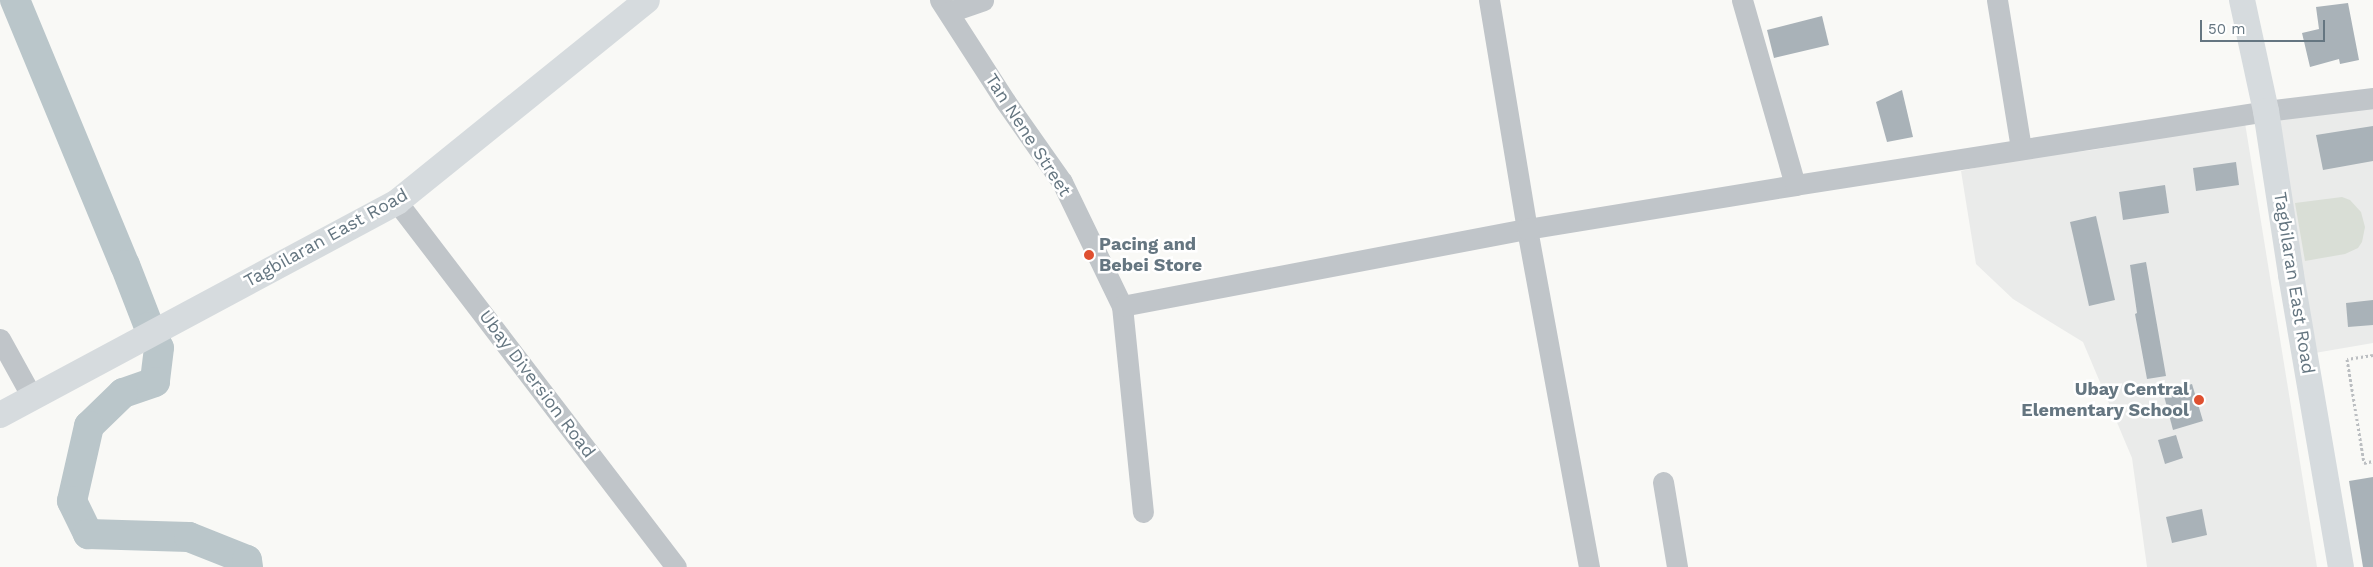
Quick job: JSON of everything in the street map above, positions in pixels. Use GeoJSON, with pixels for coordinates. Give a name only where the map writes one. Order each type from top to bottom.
{"type":"FeatureCollection","features":[{"type":"Feature","properties":{"kind":"main road","name":"Tagbilaran East Road"},"geometry":{"type":"LineString","coordinates":[[0,415],[397,202],[647,0]]}},
{"type":"Feature","properties":{"kind":"main road","name":"Tagbilaran East Road"},"geometry":{"type":"LineString","coordinates":[[2242,0],[2266,111],[2291,275],[2341,567]]}},
{"type":"Feature","properties":{"kind":"street"},"geometry":{"type":"LineString","coordinates":[[944,6],[983,0]]}},
{"type":"Feature","properties":{"kind":"street"},"geometry":{"type":"LineString","coordinates":[[1489,0],[1527,229],[1589,567]]}},
{"type":"Feature","properties":{"kind":"street"},"geometry":{"type":"LineString","coordinates":[[1742,0],[1795,184]]}},
{"type":"Feature","properties":{"kind":"street"},"geometry":{"type":"LineString","coordinates":[[1997,0],[2022,149]]}},
{"type":"Feature","properties":{"kind":"street","name":"Tan Nene Street"},"geometry":{"type":"LineString","coordinates":[[944,6],[1005,101],[1062,182],[1122,306],[1143,512]]}},
{"type":"Feature","properties":{"kind":"street"},"geometry":{"type":"LineString","coordinates":[[1122,306],[1527,229],[1795,184],[2266,111],[2373,98]]}},
{"type":"Feature","properties":{"kind":"street","name":"Ubay Diversion Road"},"geometry":{"type":"LineString","coordinates":[[397,202],[676,567]]}},
{"type":"Feature","properties":{"kind":"street"},"geometry":{"type":"LineString","coordinates":[[0,339],[32,398]]}},
{"type":"Feature","properties":{"kind":"street"},"geometry":{"type":"LineString","coordinates":[[1663,482],[1677,567]]}},
{"type":"Feature","properties":{"kind":"path"},"geometry":{"type":"LineString","coordinates":[[2373,354],[2347,359],[2364,463],[2373,461]]}},
{"type":"Feature","properties":{"kind":"shaded area"},"geometry":{"type":"Polygon","coordinates":[[[2373,106],[2373,343],[2309,354],[2272,116],[2373,106]]]}},
{"type":"Feature","properties":{"kind":"shaded area","name":"Ubay Central Elementary School"},"geometry":{"type":"Polygon","coordinates":[[[2245,123],[2317,567],[2147,567],[2132,458],[2083,342],[2013,299],[1976,264],[1961,171],[2010,160],[2093,150],[2245,123]]]}},
{"type":"Feature","properties":{"kind":"shaded area"},"geometry":{"type":"Polygon","coordinates":[[[2342,197],[2350,200],[2361,212],[2365,227],[2362,242],[2358,248],[2345,254],[2305,261],[2295,203],[2342,197]]]}},
{"type":"Feature","properties":{"kind":"building"},"geometry":{"type":"Polygon","coordinates":[[[2348,3],[2359,60],[2340,64],[2339,59],[2310,67],[2302,33],[2319,29],[2316,7],[2348,3]]]}},
{"type":"Feature","properties":{"kind":"building"},"geometry":{"type":"Polygon","coordinates":[[[1822,16],[1829,45],[1774,58],[1767,30],[1822,16]]]}},
{"type":"Feature","properties":{"kind":"building"},"geometry":{"type":"Polygon","coordinates":[[[1902,90],[1913,137],[1887,142],[1876,102],[1902,90]]]}},
{"type":"Feature","properties":{"kind":"building"},"geometry":{"type":"Polygon","coordinates":[[[2373,126],[2373,161],[2323,170],[2316,135],[2373,126]]]}},
{"type":"Feature","properties":{"kind":"building"},"geometry":{"type":"Polygon","coordinates":[[[2236,162],[2239,185],[2196,191],[2193,168],[2236,162]]]}},
{"type":"Feature","properties":{"kind":"building"},"geometry":{"type":"Polygon","coordinates":[[[2165,185],[2169,213],[2123,220],[2119,192],[2165,185]]]}},
{"type":"Feature","properties":{"kind":"building"},"geometry":{"type":"Polygon","coordinates":[[[2096,216],[2115,300],[2089,306],[2070,222],[2096,216]]]}},
{"type":"Feature","properties":{"kind":"building"},"geometry":{"type":"Polygon","coordinates":[[[2146,262],[2166,376],[2147,379],[2135,314],[2137,313],[2130,265],[2146,262]]]}},
{"type":"Feature","properties":{"kind":"building"},"geometry":{"type":"Polygon","coordinates":[[[2373,300],[2373,325],[2348,327],[2346,303],[2373,300]]]}},
{"type":"Feature","properties":{"kind":"building"},"geometry":{"type":"Polygon","coordinates":[[[2192,384],[2203,421],[2173,430],[2163,392],[2192,384]]]}},
{"type":"Feature","properties":{"kind":"building"},"geometry":{"type":"Polygon","coordinates":[[[2176,435],[2183,458],[2165,464],[2158,440],[2176,435]]]}},
{"type":"Feature","properties":{"kind":"building"},"geometry":{"type":"Polygon","coordinates":[[[2373,477],[2373,567],[2363,567],[2349,481],[2373,477]]]}},
{"type":"Feature","properties":{"kind":"building"},"geometry":{"type":"Polygon","coordinates":[[[2202,509],[2207,535],[2172,543],[2166,517],[2202,509]]]}},
{"type":"Feature","properties":{"kind":"waterway"},"geometry":{"type":"LineString","coordinates":[[15,0],[159,348],[155,382],[123,393],[89,426],[72,501],[88,534],[189,537],[247,560],[248,567]]}},
{"type":"Feature","properties":{"kind":"place","name":"Pacing and Bebei Store"},"geometry":{"type":"Point","coordinates":[1089,255]}},
{"type":"Feature","properties":{"kind":"place","name":"Ubay Central Elementary School"},"geometry":{"type":"Point","coordinates":[2199,400]}}]}
